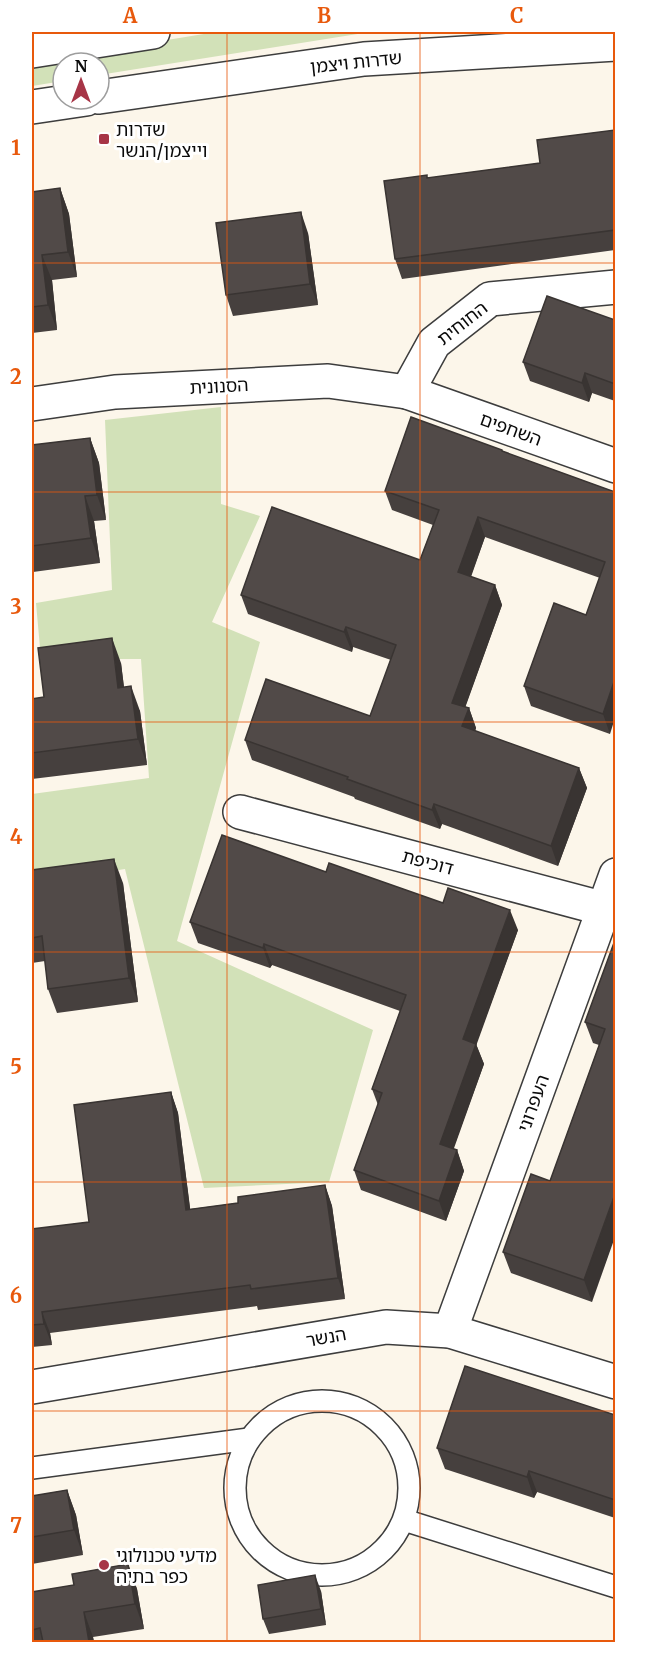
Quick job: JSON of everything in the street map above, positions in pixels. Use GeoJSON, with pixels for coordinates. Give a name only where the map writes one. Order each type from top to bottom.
{"type":"FeatureCollection","features":[{"type":"Feature","properties":{"kind":"street"},"geometry":{"type":"LineString","coordinates":[[32,51],[153,32]]}},
{"type":"Feature","properties":{"kind":"street","name":"שדרות ויצמן"},"geometry":{"type":"LineString","coordinates":[[111,95],[364,59],[615,44]]}},
{"type":"Feature","properties":{"kind":"street"},"geometry":{"type":"LineString","coordinates":[[32,107],[51,104]]}},
{"type":"Feature","properties":{"kind":"street","name":"החוחית"},"geometry":{"type":"LineString","coordinates":[[407,392],[434,343],[490,299],[615,287]]}},
{"type":"Feature","properties":{"kind":"street","name":"הסנונית"},"geometry":{"type":"LineString","coordinates":[[32,404],[115,392],[328,381],[407,392]]}},
{"type":"Feature","properties":{"kind":"street","name":"השחפים"},"geometry":{"type":"LineString","coordinates":[[407,392],[615,466]]}},
{"type":"Feature","properties":{"kind":"street","name":"דוכיפת"},"geometry":{"type":"LineString","coordinates":[[240,812],[610,910]]}},
{"type":"Feature","properties":{"kind":"street","name":"העפרוני"},"geometry":{"type":"LineString","coordinates":[[450,1331],[610,910],[615,875]]}},
{"type":"Feature","properties":{"kind":"street","name":"הנשר"},"geometry":{"type":"LineString","coordinates":[[32,1387],[386,1327],[450,1331],[615,1382]]}},
{"type":"Feature","properties":{"kind":"lane"},"geometry":{"type":"LineString","coordinates":[[322,1400],[350,1404],[375,1418],[395,1438],[407,1464],[410,1492],[404,1520],[388,1545],[366,1564],[338,1574],[309,1574],[281,1565],[257,1548],[241,1523],[234,1494],[237,1465],[249,1439],[269,1418],[294,1404],[322,1400]]}},
{"type":"Feature","properties":{"kind":"lane"},"geometry":{"type":"LineString","coordinates":[[32,1468],[249,1439]]}},
{"type":"Feature","properties":{"kind":"lane"},"geometry":{"type":"LineString","coordinates":[[404,1520],[615,1587]]}},
{"type":"Feature","properties":{"kind":"green space"},"geometry":{"type":"Polygon","coordinates":[[[216,32],[370,32],[111,73],[111,51],[99,51],[216,32]]]}},
{"type":"Feature","properties":{"kind":"green space"},"geometry":{"type":"Polygon","coordinates":[[[51,59],[51,83],[32,86],[32,62],[51,59]]]}},
{"type":"Feature","properties":{"kind":"green space"},"geometry":{"type":"Polygon","coordinates":[[[221,407],[221,504],[260,516],[212,622],[260,642],[177,941],[373,1030],[329,1182],[204,1188],[125,869],[32,884],[32,794],[149,778],[141,659],[41,659],[36,603],[112,590],[105,420],[221,407]]]}},
{"type":"Feature","properties":{"kind":"building"},"geometry":{"type":"Polygon","coordinates":[[[615,130],[615,230],[395,259],[384,181],[427,175],[427,178],[540,163],[537,140],[615,130]]]}},
{"type":"Feature","properties":{"kind":"building"},"geometry":{"type":"Polygon","coordinates":[[[60,188],[68,252],[42,255],[48,305],[32,307],[32,192],[60,188]]]}},
{"type":"Feature","properties":{"kind":"building"},"geometry":{"type":"Polygon","coordinates":[[[301,212],[310,284],[226,295],[216,223],[301,212]]]}},
{"type":"Feature","properties":{"kind":"building"},"geometry":{"type":"Polygon","coordinates":[[[547,296],[615,320],[615,384],[585,373],[582,383],[523,362],[547,296]]]}},
{"type":"Feature","properties":{"kind":"building"},"geometry":{"type":"Polygon","coordinates":[[[411,417],[615,492],[615,679],[603,714],[524,686],[554,603],[586,615],[605,562],[478,517],[458,572],[495,585],[452,703],[469,708],[462,726],[579,768],[551,846],[434,804],[432,810],[245,740],[266,679],[370,716],[396,645],[346,627],[344,632],[241,595],[272,507],[420,560],[439,510],[385,491],[411,417]]]}},
{"type":"Feature","properties":{"kind":"building"},"geometry":{"type":"Polygon","coordinates":[[[90,438],[97,495],[85,496],[91,538],[32,546],[32,445],[90,438]]]}},
{"type":"Feature","properties":{"kind":"building"},"geometry":{"type":"Polygon","coordinates":[[[112,638],[118,688],[131,686],[138,739],[32,753],[32,699],[44,697],[38,648],[112,638]]]}},
{"type":"Feature","properties":{"kind":"building"},"geometry":{"type":"Polygon","coordinates":[[[222,835],[326,872],[329,863],[443,903],[448,888],[510,910],[463,1039],[476,1044],[440,1144],[457,1150],[439,1201],[354,1170],[382,1093],[372,1089],[406,995],[264,944],[263,948],[190,922],[222,835]]]}},
{"type":"Feature","properties":{"kind":"building"},"geometry":{"type":"Polygon","coordinates":[[[114,859],[129,978],[48,989],[42,936],[32,938],[32,870],[114,859]]]}},
{"type":"Feature","properties":{"kind":"building"},"geometry":{"type":"Polygon","coordinates":[[[615,940],[615,1194],[584,1280],[503,1252],[531,1174],[550,1181],[605,1029],[585,1022],[615,940]]]}},
{"type":"Feature","properties":{"kind":"building"},"geometry":{"type":"Polygon","coordinates":[[[171,1092],[186,1210],[238,1203],[238,1197],[325,1185],[338,1278],[251,1289],[250,1285],[42,1312],[44,1324],[32,1325],[32,1229],[89,1222],[74,1105],[171,1092]]]}},
{"type":"Feature","properties":{"kind":"building"},"geometry":{"type":"Polygon","coordinates":[[[465,1366],[615,1415],[615,1500],[529,1471],[527,1477],[437,1448],[465,1366]]]}},
{"type":"Feature","properties":{"kind":"building"},"geometry":{"type":"Polygon","coordinates":[[[67,1490],[74,1530],[32,1537],[32,1496],[67,1490]]]}},
{"type":"Feature","properties":{"kind":"building"},"geometry":{"type":"Polygon","coordinates":[[[128,1564],[135,1604],[84,1612],[89,1642],[43,1642],[40,1628],[32,1630],[32,1592],[74,1585],[72,1574],[128,1564]]]}},
{"type":"Feature","properties":{"kind":"building"},"geometry":{"type":"Polygon","coordinates":[[[315,1575],[321,1609],[263,1619],[258,1585],[315,1575]]]}},
{"type":"Feature","properties":{"kind":"place","name":"שדרות וייצמן/הנשר"},"geometry":{"type":"Point","coordinates":[104,139]}},
{"type":"Feature","properties":{"kind":"place","name":"מדעי טכנולוגי כפר בתיה"},"geometry":{"type":"Point","coordinates":[104,1565]}}]}
